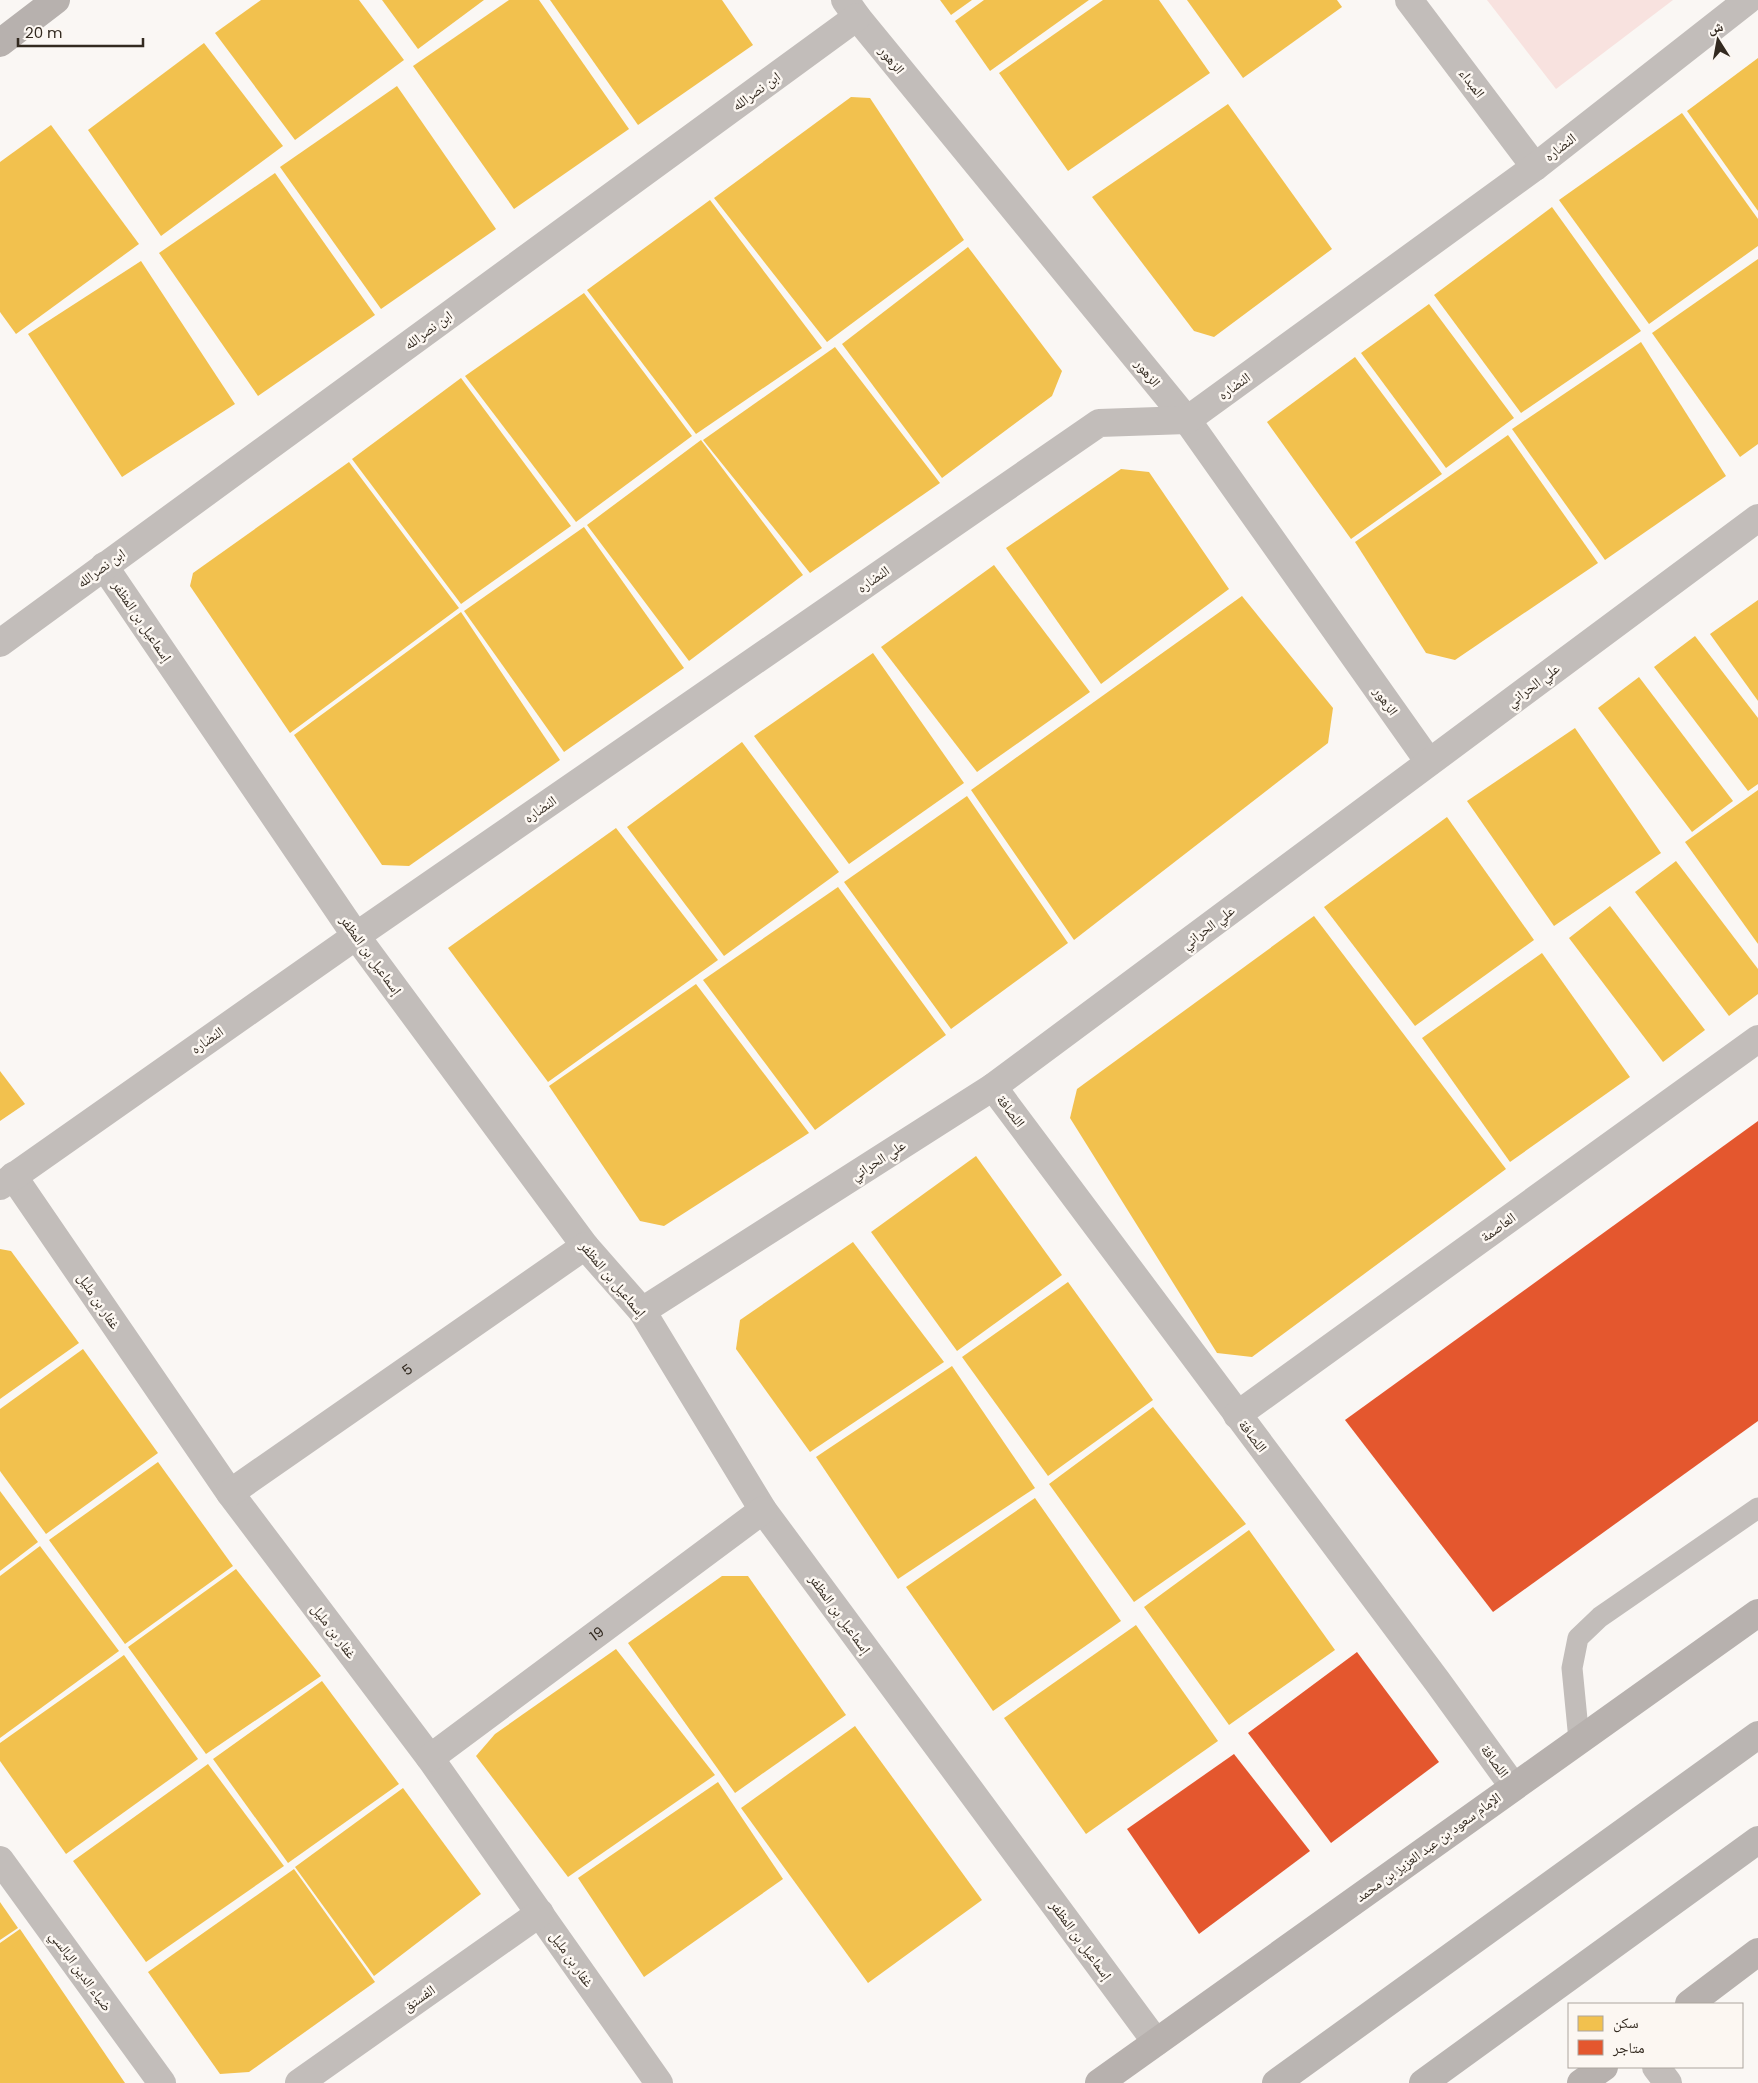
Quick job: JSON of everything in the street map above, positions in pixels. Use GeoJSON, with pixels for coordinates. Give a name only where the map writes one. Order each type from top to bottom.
{"type":"FeatureCollection","features":[{"type":"Feature","properties":{"kind":"main road"},"geometry":{"type":"LineString","coordinates":[[1276,2083],[1758,1735]]}},
{"type":"Feature","properties":{"kind":"main road"},"geometry":{"type":"LineString","coordinates":[[1423,2083],[1758,1840]]}},
{"type":"Feature","properties":{"kind":"street"},"geometry":{"type":"LineString","coordinates":[[0,43],[56,0]]}},
{"type":"Feature","properties":{"kind":"street","name":"المبداء"},"geometry":{"type":"LineString","coordinates":[[1409,0],[1535,167]]}},
{"type":"Feature","properties":{"kind":"street","name":"النضاره"},"geometry":{"type":"LineString","coordinates":[[7,1181],[356,936],[1099,423],[1187,420],[1535,167],[1748,0]]}},
{"type":"Feature","properties":{"kind":"street","name":"الزهور"},"geometry":{"type":"LineString","coordinates":[[851,9],[1187,420],[1429,762]]}},
{"type":"Feature","properties":{"kind":"street","name":"ابن نصرالله"},"geometry":{"type":"LineString","coordinates":[[0,643],[851,9]]}},
{"type":"Feature","properties":{"kind":"street","name":"علي الحراني"},"geometry":{"type":"LineString","coordinates":[[642,1311],[993,1087],[1758,518]]}},
{"type":"Feature","properties":{"kind":"street","name":"إسماعيل بن المظفر"},"geometry":{"type":"LineString","coordinates":[[104,566],[356,936],[585,1246],[642,1311],[763,1510],[1156,2042]]}},
{"type":"Feature","properties":{"kind":"street","name":"العاصمة"},"geometry":{"type":"LineString","coordinates":[[1237,1415],[1758,1039]]}},
{"type":"Feature","properties":{"kind":"street","name":"اللصافة"},"geometry":{"type":"LineString","coordinates":[[993,1087],[1438,1681],[1513,1786]]}},
{"type":"Feature","properties":{"kind":"street","name":"غفار بن مليل"},"geometry":{"type":"LineString","coordinates":[[7,1181],[230,1493],[430,1758],[659,2083]]}},
{"type":"Feature","properties":{"kind":"street","name":"5"},"geometry":{"type":"LineString","coordinates":[[230,1493],[585,1246]]}},
{"type":"Feature","properties":{"kind":"street","name":"19"},"geometry":{"type":"LineString","coordinates":[[430,1758],[763,1510]]}},
{"type":"Feature","properties":{"kind":"street","name":"الإمام سعود بن عبد العزيز بن محمد"},"geometry":{"type":"LineString","coordinates":[[1099,2083],[1758,1612]]}},
{"type":"Feature","properties":{"kind":"street","name":"ضياء الدين البالسي"},"geometry":{"type":"LineString","coordinates":[[0,1860],[162,2083]]}},
{"type":"Feature","properties":{"kind":"street","name":"الفستق"},"geometry":{"type":"LineString","coordinates":[[298,2083],[540,1913]]}},
{"type":"Feature","properties":{"kind":"street"},"geometry":{"type":"LineString","coordinates":[[1690,2003],[1758,1952]]}},
{"type":"Feature","properties":{"kind":"street"},"geometry":{"type":"LineString","coordinates":[[1581,2083],[1603,2068]]}},
{"type":"Feature","properties":{"kind":"street"},"geometry":{"type":"LineString","coordinates":[[1657,2068],[1668,2083]]}},
{"type":"Feature","properties":{"kind":"lane"},"geometry":{"type":"LineString","coordinates":[[1579,1740],[1572,1668],[1578,1638],[1600,1617],[1758,1508]]}},
{"type":"Feature","properties":{"kind":"shaded area"},"geometry":{"type":"Polygon","coordinates":[[[1487,0],[1673,0],[1556,89],[1487,0]]]}},
{"type":"Feature","properties":{"kind":"building: سكن"},"geometry":{"type":"Polygon","coordinates":[[[261,0],[359,0],[404,60],[295,140],[215,33],[261,0]]]}},
{"type":"Feature","properties":{"kind":"building: سكن"},"geometry":{"type":"Polygon","coordinates":[[[382,0],[484,0],[418,49],[382,0]]]}},
{"type":"Feature","properties":{"kind":"building: سكن"},"geometry":{"type":"Polygon","coordinates":[[[509,0],[539,0],[629,129],[514,209],[413,66],[509,0]]]}},
{"type":"Feature","properties":{"kind":"building: سكن"},"geometry":{"type":"Polygon","coordinates":[[[550,0],[722,0],[753,45],[638,125],[550,0]]]}},
{"type":"Feature","properties":{"kind":"building: سكن"},"geometry":{"type":"Polygon","coordinates":[[[940,0],[972,0],[951,15],[940,0]]]}},
{"type":"Feature","properties":{"kind":"building: سكن"},"geometry":{"type":"Polygon","coordinates":[[[984,0],[1089,0],[990,71],[955,21],[984,0]]]}},
{"type":"Feature","properties":{"kind":"building: سكن"},"geometry":{"type":"Polygon","coordinates":[[[1103,0],[1159,0],[1210,73],[1068,171],[999,73],[1103,0]]]}},
{"type":"Feature","properties":{"kind":"building: سكن"},"geometry":{"type":"Polygon","coordinates":[[[1187,0],[1337,0],[1342,7],[1243,78],[1187,0]]]}},
{"type":"Feature","properties":{"kind":"building: سكن"},"geometry":{"type":"Polygon","coordinates":[[[204,43],[283,146],[161,236],[88,130],[204,43]]]}},
{"type":"Feature","properties":{"kind":"building: سكن"},"geometry":{"type":"Polygon","coordinates":[[[1758,58],[1758,211],[1687,111],[1758,58]]]}},
{"type":"Feature","properties":{"kind":"building: سكن"},"geometry":{"type":"Polygon","coordinates":[[[397,86],[496,229],[381,309],[280,167],[397,86]]]}},
{"type":"Feature","properties":{"kind":"building: سكن"},"geometry":{"type":"Polygon","coordinates":[[[851,97],[870,98],[964,240],[827,342],[714,198],[851,97]]]}},
{"type":"Feature","properties":{"kind":"building: سكن"},"geometry":{"type":"Polygon","coordinates":[[[1228,104],[1332,249],[1214,337],[1194,331],[1092,197],[1228,104]]]}},
{"type":"Feature","properties":{"kind":"building: سكن"},"geometry":{"type":"Polygon","coordinates":[[[1682,113],[1758,219],[1758,246],[1649,324],[1559,200],[1682,113]]]}},
{"type":"Feature","properties":{"kind":"building: سكن"},"geometry":{"type":"Polygon","coordinates":[[[51,125],[139,244],[16,334],[0,312],[0,162],[51,125]]]}},
{"type":"Feature","properties":{"kind":"building: سكن"},"geometry":{"type":"Polygon","coordinates":[[[275,173],[375,315],[258,396],[159,253],[275,173]]]}},
{"type":"Feature","properties":{"kind":"building: سكن"},"geometry":{"type":"Polygon","coordinates":[[[710,200],[822,348],[696,434],[587,290],[710,200]]]}},
{"type":"Feature","properties":{"kind":"building: سكن"},"geometry":{"type":"Polygon","coordinates":[[[1552,207],[1641,331],[1521,413],[1434,295],[1552,207]]]}},
{"type":"Feature","properties":{"kind":"building: سكن"},"geometry":{"type":"Polygon","coordinates":[[[968,247],[1062,371],[1052,396],[942,478],[842,344],[968,247]]]}},
{"type":"Feature","properties":{"kind":"building: سكن"},"geometry":{"type":"Polygon","coordinates":[[[1758,259],[1758,444],[1740,457],[1652,333],[1758,259]]]}},
{"type":"Feature","properties":{"kind":"building: سكن"},"geometry":{"type":"Polygon","coordinates":[[[141,261],[235,404],[122,477],[28,334],[141,261]]]}},
{"type":"Feature","properties":{"kind":"building: سكن"},"geometry":{"type":"Polygon","coordinates":[[[584,293],[692,436],[576,522],[465,376],[584,293]]]}},
{"type":"Feature","properties":{"kind":"building: سكن"},"geometry":{"type":"Polygon","coordinates":[[[1429,304],[1514,418],[1446,468],[1361,353],[1429,304]]]}},
{"type":"Feature","properties":{"kind":"building: سكن"},"geometry":{"type":"Polygon","coordinates":[[[1641,342],[1726,476],[1605,560],[1512,429],[1641,342]]]}},
{"type":"Feature","properties":{"kind":"building: سكن"},"geometry":{"type":"Polygon","coordinates":[[[835,347],[940,483],[810,573],[703,440],[835,347]]]}},
{"type":"Feature","properties":{"kind":"building: سكن"},"geometry":{"type":"Polygon","coordinates":[[[1355,357],[1442,474],[1351,539],[1267,422],[1355,357]]]}},
{"type":"Feature","properties":{"kind":"building: سكن"},"geometry":{"type":"Polygon","coordinates":[[[461,378],[571,526],[461,604],[352,459],[461,378]]]}},
{"type":"Feature","properties":{"kind":"building: سكن"},"geometry":{"type":"Polygon","coordinates":[[[1508,435],[1598,563],[1455,660],[1426,653],[1355,542],[1508,435]]]}},
{"type":"Feature","properties":{"kind":"building: سكن"},"geometry":{"type":"Polygon","coordinates":[[[701,440],[803,575],[689,661],[587,525],[701,440]]]}},
{"type":"Feature","properties":{"kind":"building: سكن"},"geometry":{"type":"Polygon","coordinates":[[[349,462],[459,608],[290,733],[190,586],[193,573],[349,462]]]}},
{"type":"Feature","properties":{"kind":"building: سكن"},"geometry":{"type":"Polygon","coordinates":[[[1121,469],[1149,472],[1229,589],[1101,684],[1006,548],[1121,469]]]}},
{"type":"Feature","properties":{"kind":"building: سكن"},"geometry":{"type":"Polygon","coordinates":[[[584,527],[684,668],[564,752],[464,611],[584,527]]]}},
{"type":"Feature","properties":{"kind":"building: سكن"},"geometry":{"type":"Polygon","coordinates":[[[994,565],[1090,692],[977,772],[881,647],[994,565]]]}},
{"type":"Feature","properties":{"kind":"building: سكن"},"geometry":{"type":"Polygon","coordinates":[[[1242,596],[1333,708],[1328,743],[1074,940],[971,790],[1242,596]]]}},
{"type":"Feature","properties":{"kind":"building: سكن"},"geometry":{"type":"Polygon","coordinates":[[[1758,600],[1758,701],[1710,634],[1758,600]]]}},
{"type":"Feature","properties":{"kind":"building: سكن"},"geometry":{"type":"Polygon","coordinates":[[[461,612],[560,760],[409,866],[382,865],[294,735],[461,612]]]}},
{"type":"Feature","properties":{"kind":"building: سكن"},"geometry":{"type":"Polygon","coordinates":[[[1695,636],[1758,718],[1758,784],[1748,791],[1654,667],[1695,636]]]}},
{"type":"Feature","properties":{"kind":"building: سكن"},"geometry":{"type":"Polygon","coordinates":[[[873,653],[964,783],[849,864],[754,736],[873,653]]]}},
{"type":"Feature","properties":{"kind":"building: سكن"},"geometry":{"type":"Polygon","coordinates":[[[1639,677],[1733,801],[1692,832],[1598,708],[1639,677]]]}},
{"type":"Feature","properties":{"kind":"building: سكن"},"geometry":{"type":"Polygon","coordinates":[[[1575,728],[1661,853],[1554,926],[1467,801],[1575,728]]]}},
{"type":"Feature","properties":{"kind":"building: سكن"},"geometry":{"type":"Polygon","coordinates":[[[742,742],[839,872],[724,956],[627,827],[742,742]]]}},
{"type":"Feature","properties":{"kind":"building: سكن"},"geometry":{"type":"Polygon","coordinates":[[[1758,790],[1758,944],[1685,842],[1758,790]]]}},
{"type":"Feature","properties":{"kind":"building: سكن"},"geometry":{"type":"Polygon","coordinates":[[[967,796],[1068,943],[951,1029],[844,882],[967,796]]]}},
{"type":"Feature","properties":{"kind":"building: سكن"},"geometry":{"type":"Polygon","coordinates":[[[1447,817],[1534,940],[1415,1026],[1324,907],[1447,817]]]}},
{"type":"Feature","properties":{"kind":"building: سكن"},"geometry":{"type":"Polygon","coordinates":[[[616,828],[718,960],[548,1082],[448,948],[616,828]]]}},
{"type":"Feature","properties":{"kind":"building: سكن"},"geometry":{"type":"Polygon","coordinates":[[[1676,861],[1758,969],[1758,994],[1729,1016],[1635,892],[1676,861]]]}},
{"type":"Feature","properties":{"kind":"building: سكن"},"geometry":{"type":"Polygon","coordinates":[[[838,887],[946,1035],[815,1130],[703,980],[838,887]]]}},
{"type":"Feature","properties":{"kind":"building: سكن"},"geometry":{"type":"Polygon","coordinates":[[[1610,906],[1705,1030],[1663,1062],[1569,938],[1610,906]]]}},
{"type":"Feature","properties":{"kind":"building: سكن"},"geometry":{"type":"Polygon","coordinates":[[[1314,916],[1506,1169],[1252,1357],[1217,1353],[1070,1118],[1077,1089],[1314,916]]]}},
{"type":"Feature","properties":{"kind":"building: سكن"},"geometry":{"type":"Polygon","coordinates":[[[1542,953],[1630,1077],[1510,1162],[1422,1038],[1542,953]]]}},
{"type":"Feature","properties":{"kind":"building: سكن"},"geometry":{"type":"Polygon","coordinates":[[[696,984],[809,1133],[664,1226],[640,1221],[549,1086],[696,984]]]}},
{"type":"Feature","properties":{"kind":"building: سكن"},"geometry":{"type":"Polygon","coordinates":[[[0,1071],[25,1104],[0,1121],[0,1071]]]}},
{"type":"Feature","properties":{"kind":"building: سكن"},"geometry":{"type":"Polygon","coordinates":[[[976,1156],[1062,1275],[957,1351],[871,1232],[976,1156]]]}},
{"type":"Feature","properties":{"kind":"building: سكن"},"geometry":{"type":"Polygon","coordinates":[[[853,1242],[944,1362],[810,1452],[736,1349],[740,1320],[853,1242]]]}},
{"type":"Feature","properties":{"kind":"building: سكن"},"geometry":{"type":"Polygon","coordinates":[[[0,1249],[11,1251],[79,1343],[0,1399],[0,1249]]]}},
{"type":"Feature","properties":{"kind":"building: سكن"},"geometry":{"type":"Polygon","coordinates":[[[1068,1282],[1153,1400],[1048,1476],[962,1357],[1068,1282]]]}},
{"type":"Feature","properties":{"kind":"building: سكن"},"geometry":{"type":"Polygon","coordinates":[[[83,1349],[158,1453],[46,1534],[0,1471],[0,1409],[83,1349]]]}},
{"type":"Feature","properties":{"kind":"building: سكن"},"geometry":{"type":"Polygon","coordinates":[[[952,1366],[1035,1488],[898,1579],[816,1457],[952,1366]]]}},
{"type":"Feature","properties":{"kind":"building: سكن"},"geometry":{"type":"Polygon","coordinates":[[[1153,1407],[1246,1524],[1134,1602],[1049,1484],[1153,1407]]]}},
{"type":"Feature","properties":{"kind":"building: سكن"},"geometry":{"type":"Polygon","coordinates":[[[158,1462],[233,1566],[125,1644],[49,1540],[158,1462]]]}},
{"type":"Feature","properties":{"kind":"building: سكن"},"geometry":{"type":"Polygon","coordinates":[[[0,1491],[38,1542],[0,1571],[0,1491]]]}},
{"type":"Feature","properties":{"kind":"building: سكن"},"geometry":{"type":"Polygon","coordinates":[[[1035,1498],[1121,1621],[993,1711],[906,1587],[1035,1498]]]}},
{"type":"Feature","properties":{"kind":"building: سكن"},"geometry":{"type":"Polygon","coordinates":[[[1249,1530],[1335,1650],[1229,1725],[1144,1607],[1249,1530]]]}},
{"type":"Feature","properties":{"kind":"building: سكن"},"geometry":{"type":"Polygon","coordinates":[[[40,1546],[119,1651],[0,1738],[0,1576],[40,1546]]]}},
{"type":"Feature","properties":{"kind":"building: سكن"},"geometry":{"type":"Polygon","coordinates":[[[236,1569],[321,1676],[206,1754],[128,1647],[236,1569]]]}},
{"type":"Feature","properties":{"kind":"building: سكن"},"geometry":{"type":"Polygon","coordinates":[[[722,1576],[748,1576],[846,1715],[735,1793],[628,1643],[722,1576]]]}},
{"type":"Feature","properties":{"kind":"building: سكن"},"geometry":{"type":"Polygon","coordinates":[[[1136,1625],[1218,1741],[1086,1834],[1004,1718],[1136,1625]]]}},
{"type":"Feature","properties":{"kind":"building: سكن"},"geometry":{"type":"Polygon","coordinates":[[[616,1649],[715,1775],[568,1877],[476,1756],[495,1734],[616,1649]]]}},
{"type":"Feature","properties":{"kind":"building: سكن"},"geometry":{"type":"Polygon","coordinates":[[[124,1655],[198,1759],[66,1854],[0,1761],[0,1743],[124,1655]]]}},
{"type":"Feature","properties":{"kind":"building: سكن"},"geometry":{"type":"Polygon","coordinates":[[[322,1681],[399,1784],[288,1863],[213,1759],[322,1681]]]}},
{"type":"Feature","properties":{"kind":"building: سكن"},"geometry":{"type":"Polygon","coordinates":[[[855,1726],[982,1900],[868,1983],[741,1808],[855,1726]]]}},
{"type":"Feature","properties":{"kind":"building: سكن"},"geometry":{"type":"Polygon","coordinates":[[[208,1764],[284,1866],[146,1962],[73,1861],[208,1764]]]}},
{"type":"Feature","properties":{"kind":"building: سكن"},"geometry":{"type":"Polygon","coordinates":[[[718,1782],[783,1879],[644,1977],[578,1878],[718,1782]]]}},
{"type":"Feature","properties":{"kind":"building: سكن"},"geometry":{"type":"Polygon","coordinates":[[[403,1788],[481,1894],[374,1976],[295,1867],[403,1788]]]}},
{"type":"Feature","properties":{"kind":"building: سكن"},"geometry":{"type":"Polygon","coordinates":[[[294,1869],[375,1982],[249,2072],[220,2074],[148,1972],[294,1869]]]}},
{"type":"Feature","properties":{"kind":"building: سكن"},"geometry":{"type":"Polygon","coordinates":[[[0,1902],[18,1928],[0,1940],[0,1902]]]}},
{"type":"Feature","properties":{"kind":"building: سكن"},"geometry":{"type":"Polygon","coordinates":[[[20,1929],[125,2083],[0,2083],[0,1943],[20,1929]]]}},
{"type":"Feature","properties":{"kind":"building: متاجر"},"geometry":{"type":"Polygon","coordinates":[[[1758,1121],[1758,1421],[1493,1612],[1345,1420],[1758,1121]]]}},
{"type":"Feature","properties":{"kind":"building: متاجر"},"geometry":{"type":"Polygon","coordinates":[[[1357,1652],[1439,1762],[1331,1843],[1248,1733],[1357,1652]]]}},
{"type":"Feature","properties":{"kind":"building: متاجر"},"geometry":{"type":"Polygon","coordinates":[[[1234,1754],[1310,1851],[1199,1934],[1127,1829],[1234,1754]]]}}]}
